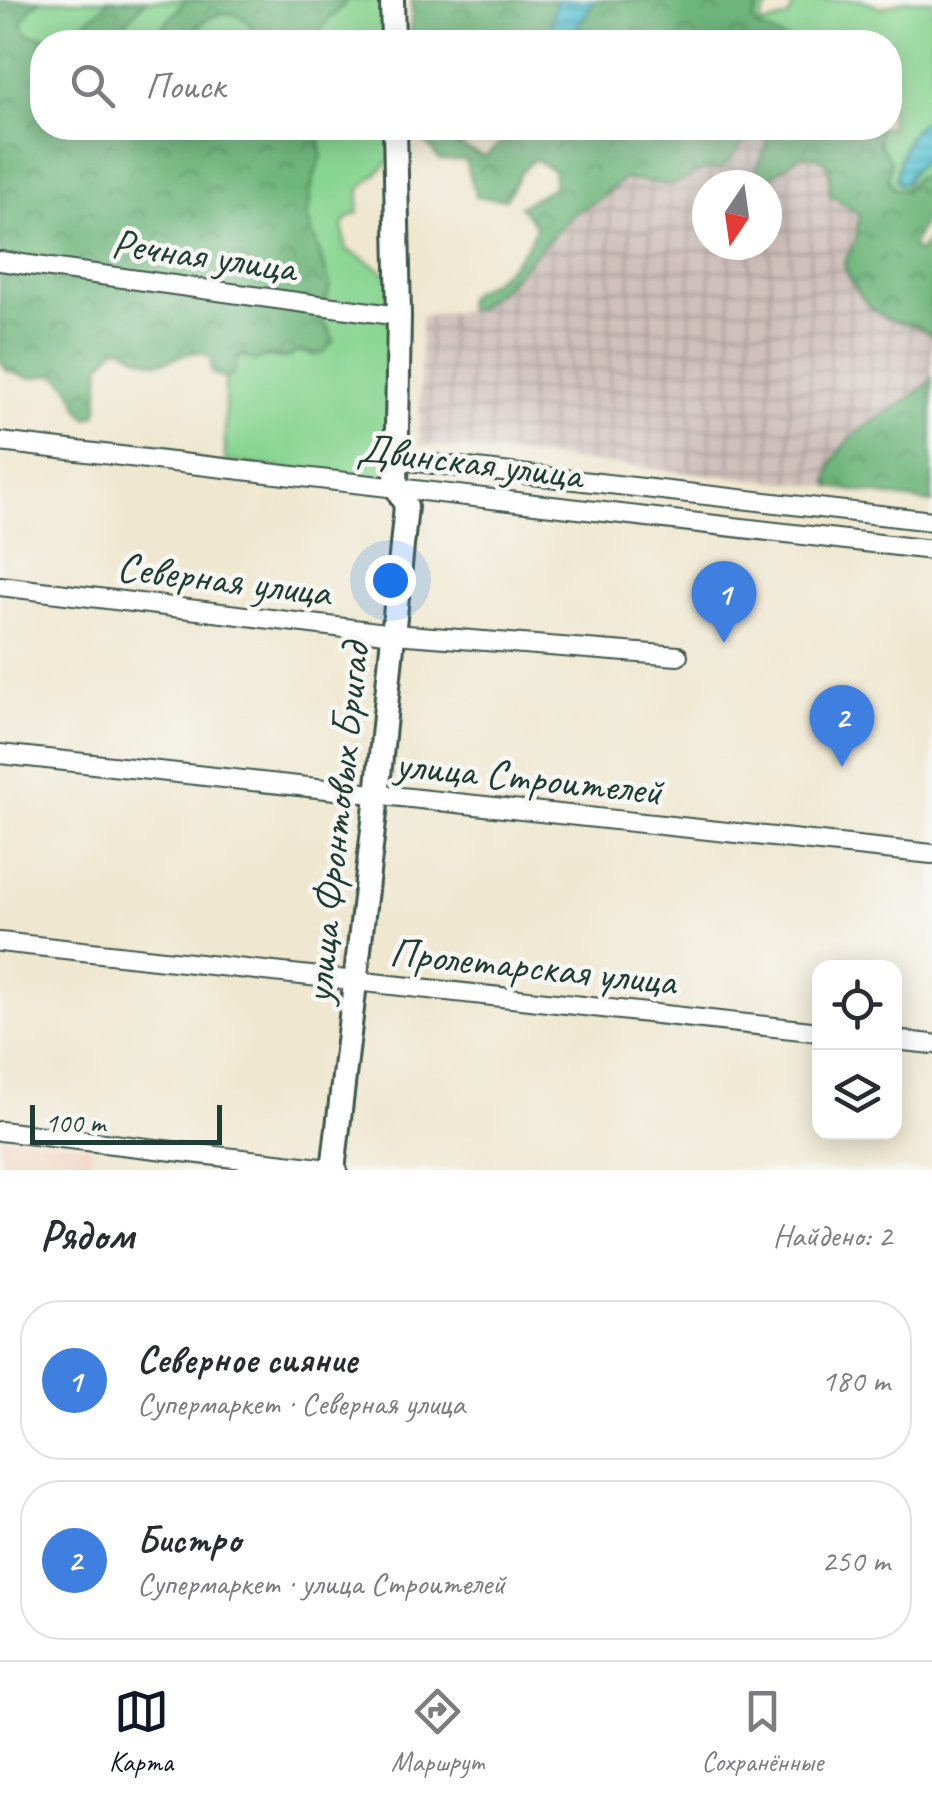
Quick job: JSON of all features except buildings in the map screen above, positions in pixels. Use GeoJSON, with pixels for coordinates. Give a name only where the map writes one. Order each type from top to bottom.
{"type":"FeatureCollection","features":[{"type":"Feature","properties":{"kind":"main road"},"geometry":{"type":"LineString","coordinates":[[392,0],[393,30]]}},
{"type":"Feature","properties":{"kind":"main road","name":"улица Фронтовых Бригад"},"geometry":{"type":"LineString","coordinates":[[335,1170],[406,506],[396,485],[395,140]]}},
{"type":"Feature","properties":{"kind":"street","name":"Речная улица"},"geometry":{"type":"LineString","coordinates":[[0,261],[398,316]]}},
{"type":"Feature","properties":{"kind":"street","name":"Двинская улица"},"geometry":{"type":"LineString","coordinates":[[0,442],[932,550]]}},
{"type":"Feature","properties":{"kind":"street","name":"Двинская улица"},"geometry":{"type":"LineString","coordinates":[[398,460],[932,521]]}},
{"type":"Feature","properties":{"kind":"street","name":"Северная улица"},"geometry":{"type":"LineString","coordinates":[[0,586],[394,634],[678,656]]}},
{"type":"Feature","properties":{"kind":"street","name":"улица Строителей"},"geometry":{"type":"LineString","coordinates":[[0,754],[932,854]]}},
{"type":"Feature","properties":{"kind":"street","name":"Пролетарская улица"},"geometry":{"type":"LineString","coordinates":[[0,942],[812,1031]]}},
{"type":"Feature","properties":{"kind":"street"},"geometry":{"type":"LineString","coordinates":[[902,1041],[932,1044]]}},
{"type":"Feature","properties":{"kind":"street"},"geometry":{"type":"LineString","coordinates":[[0,1130],[335,1170]]}},
{"type":"Feature","properties":{"kind":"shaded area"},"geometry":{"type":"Polygon","coordinates":[[[745,140],[768,141],[756,170],[704,170],[720,169],[745,140]]]}},
{"type":"Feature","properties":{"kind":"shaded area"},"geometry":{"type":"Polygon","coordinates":[[[800,156],[826,162],[834,200],[859,214],[858,234],[844,263],[852,282],[881,315],[925,329],[932,337],[932,379],[910,401],[876,420],[839,452],[828,480],[830,487],[420,444],[421,316],[476,309],[510,281],[573,214],[602,198],[624,179],[673,185],[692,176],[692,260],[782,260],[781,170],[800,156]]]}},
{"type":"Feature","properties":{"kind":"shaded area"},"geometry":{"type":"Polygon","coordinates":[[[0,1135],[92,1145],[91,1170],[0,1170],[0,1135]]]}},
{"type":"Feature","properties":{"kind":"green space"},"geometry":{"type":"Polygon","coordinates":[[[0,0],[42,0],[30,8],[22,24],[30,34],[30,140],[320,140],[322,155],[307,217],[330,284],[322,321],[334,340],[322,354],[298,351],[290,357],[269,355],[255,361],[242,354],[233,374],[225,379],[212,373],[210,357],[200,353],[153,362],[123,347],[115,348],[101,365],[98,408],[96,415],[88,418],[68,385],[55,374],[30,378],[7,371],[0,360],[0,0]]]}},
{"type":"Feature","properties":{"kind":"green space"},"geometry":{"type":"Polygon","coordinates":[[[42,0],[109,0],[71,30],[30,30],[30,34],[25,33],[22,24],[30,8],[42,0]]]}},
{"type":"Feature","properties":{"kind":"green space"},"geometry":{"type":"Polygon","coordinates":[[[109,0],[146,0],[119,30],[71,30],[109,0]]]}},
{"type":"Feature","properties":{"kind":"green space"},"geometry":{"type":"Polygon","coordinates":[[[146,0],[186,0],[160,30],[119,30],[146,0]]]}},
{"type":"Feature","properties":{"kind":"green space"},"geometry":{"type":"Polygon","coordinates":[[[186,0],[343,0],[344,4],[321,30],[251,30],[244,19],[226,14],[216,15],[195,30],[160,30],[186,0]]]}},
{"type":"Feature","properties":{"kind":"green space"},"geometry":{"type":"Polygon","coordinates":[[[343,0],[387,0],[389,30],[321,30],[344,4],[343,0]]]}},
{"type":"Feature","properties":{"kind":"green space"},"geometry":{"type":"Polygon","coordinates":[[[412,0],[556,0],[555,4],[582,20],[595,0],[764,0],[753,20],[763,30],[411,30],[412,0]]]}},
{"type":"Feature","properties":{"kind":"green space"},"geometry":{"type":"Polygon","coordinates":[[[764,0],[772,0],[761,26],[789,17],[795,0],[863,0],[881,8],[906,0],[932,0],[932,120],[910,135],[901,154],[897,182],[907,181],[932,151],[932,174],[916,178],[903,191],[893,188],[888,178],[891,161],[880,146],[879,140],[902,140],[902,30],[762,30],[753,20],[764,0]]]}},
{"type":"Feature","properties":{"kind":"green space"},"geometry":{"type":"Polygon","coordinates":[[[227,10],[242,15],[252,27],[196,30],[204,20],[227,10]]]}},
{"type":"Feature","properties":{"kind":"green space"},"geometry":{"type":"Polygon","coordinates":[[[320,140],[394,140],[392,159],[360,189],[358,213],[343,225],[346,250],[395,282],[395,469],[382,481],[225,461],[225,379],[230,377],[238,357],[285,358],[298,351],[316,356],[331,331],[322,321],[326,271],[307,217],[322,155],[320,140]]]}},
{"type":"Feature","properties":{"kind":"green space"},"geometry":{"type":"Polygon","coordinates":[[[424,140],[470,140],[459,146],[485,157],[503,140],[746,140],[720,169],[692,170],[692,176],[673,185],[624,179],[602,198],[573,214],[503,288],[476,309],[467,310],[465,301],[470,294],[505,271],[529,242],[536,226],[520,206],[553,187],[554,171],[534,159],[520,173],[506,199],[476,197],[465,160],[440,160],[424,140]]]}},
{"type":"Feature","properties":{"kind":"green space"},"geometry":{"type":"Polygon","coordinates":[[[767,140],[878,140],[891,161],[888,178],[893,188],[903,191],[916,178],[932,174],[927,217],[913,249],[918,252],[932,237],[932,337],[917,327],[881,315],[855,287],[844,263],[856,240],[859,214],[830,195],[829,171],[824,161],[800,156],[781,170],[756,169],[767,140]]]}},
{"type":"Feature","properties":{"kind":"green space"},"geometry":{"type":"Polygon","coordinates":[[[932,379],[932,503],[830,487],[835,458],[854,435],[932,379]]]}},
{"type":"Feature","properties":{"kind":"water"},"geometry":{"type":"Polygon","coordinates":[[[556,0],[595,0],[577,27],[551,30],[556,0]]]}},
{"type":"Feature","properties":{"kind":"water"},"geometry":{"type":"Polygon","coordinates":[[[932,120],[932,151],[900,185],[896,178],[906,144],[915,129],[932,120]]]}},
{"type":"Feature","properties":{"kind":"place","name":"Северное сияние"},"geometry":{"type":"Point","coordinates":[724,643]}},
{"type":"Feature","properties":{"kind":"place","name":"Бистро"},"geometry":{"type":"Point","coordinates":[842,767]}}]}
